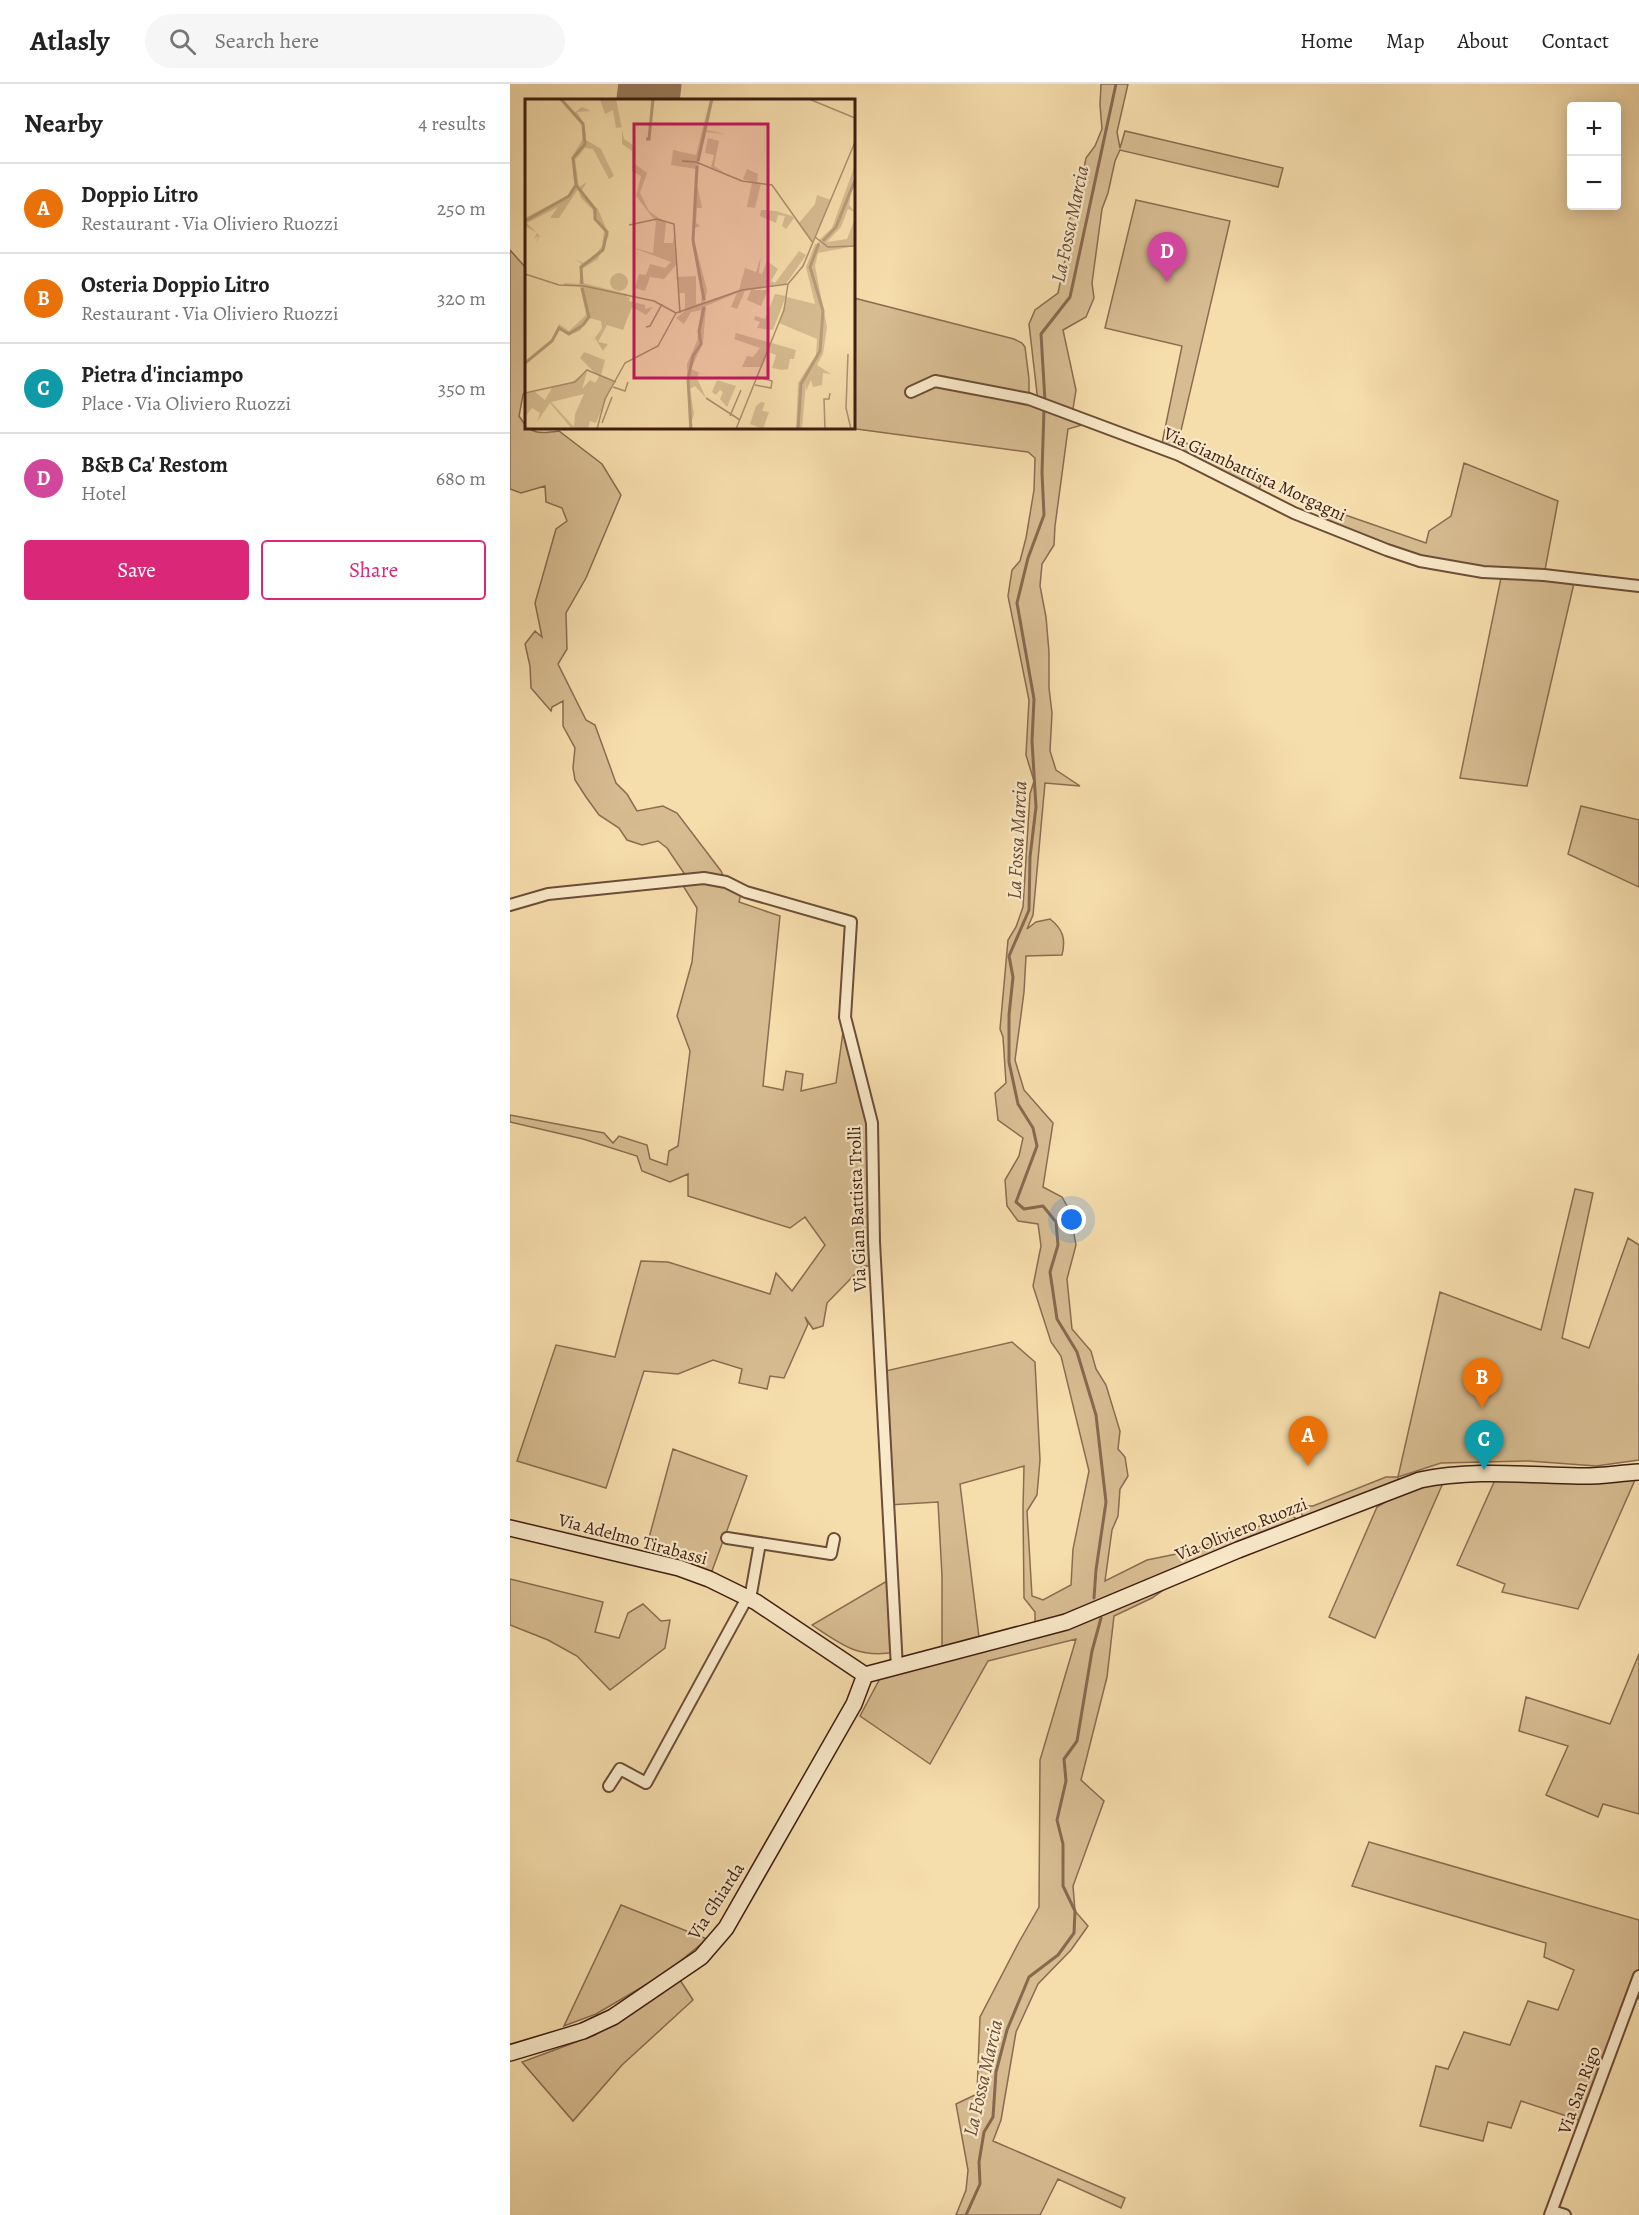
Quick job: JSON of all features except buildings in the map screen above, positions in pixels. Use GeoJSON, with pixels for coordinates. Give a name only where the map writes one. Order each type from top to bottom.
{"type":"FeatureCollection","features":[{"type":"Feature","properties":{"kind":"street","name":"Via Giambattista Morgagni"},"geometry":{"type":"LineString","coordinates":[[912,392],[935,381],[1029,399],[1161,447],[1293,513],[1420,561],[1483,572],[1544,575],[1639,586]]}},
{"type":"Feature","properties":{"kind":"street","name":"Via Gian Battista Trolli"},"geometry":{"type":"LineString","coordinates":[[510,905],[548,894],[704,878],[726,882],[754,895],[851,922],[845,1017],[872,1123],[874,1242],[897,1668]]}},
{"type":"Feature","properties":{"kind":"street","name":"Via Oliviero Ruozzi"},"geometry":{"type":"LineString","coordinates":[[865,1675],[1066,1622],[1238,1550],[1420,1480],[1464,1473],[1580,1476],[1639,1472]]}},
{"type":"Feature","properties":{"kind":"street","name":"Via Adelmo Tirabassi"},"geometry":{"type":"LineString","coordinates":[[510,1528],[679,1568],[709,1579],[748,1598],[865,1675]]}},
{"type":"Feature","properties":{"kind":"street"},"geometry":{"type":"LineString","coordinates":[[727,1538],[831,1554],[834,1539]]}},
{"type":"Feature","properties":{"kind":"street"},"geometry":{"type":"LineString","coordinates":[[609,1786],[620,1769],[646,1783],[748,1598],[760,1543]]}},
{"type":"Feature","properties":{"kind":"street","name":"Via Ghiarda"},"geometry":{"type":"LineString","coordinates":[[510,2053],[596,2026],[676,1976],[709,1950],[726,1928],[854,1704],[865,1675]]}},
{"type":"Feature","properties":{"kind":"street","name":"Via San Rigo"},"geometry":{"type":"LineString","coordinates":[[1551,2213],[1639,1976]]}},
{"type":"Feature","properties":{"kind":"street"},"geometry":{"type":"LineString","coordinates":[[1551,2213],[1565,2215]]}},
{"type":"Feature","properties":{"kind":"shaded area"},"geometry":{"type":"Polygon","coordinates":[[[1101,84],[1128,84],[1117,132],[1120,148],[1125,131],[1283,168],[1278,187],[1120,150],[1102,209],[1092,283],[1094,298],[1086,317],[1063,330],[1076,390],[1072,415],[1092,422],[1068,429],[1054,545],[1042,564],[1040,586],[1049,652],[1052,713],[1050,751],[1056,770],[1080,786],[1045,783],[1033,915],[1027,929],[1036,922],[1050,919],[1061,931],[1063,949],[1062,955],[1026,956],[1015,1060],[1024,1090],[1053,1123],[1043,1187],[1062,1197],[1070,1211],[1076,1245],[1067,1279],[1072,1329],[1091,1351],[1096,1369],[1106,1385],[1120,1431],[1118,1449],[1125,1457],[1128,1476],[1120,1489],[1118,1516],[1112,1530],[1105,1581],[1147,1560],[1186,1552],[1291,1515],[1304,1524],[1300,1506],[1313,1506],[1386,1477],[1398,1477],[1398,1489],[1189,1572],[1152,1598],[1114,1616],[1107,1677],[1081,1780],[1104,1801],[1073,1886],[1075,1911],[1088,1926],[1071,1950],[1038,1984],[1016,2032],[1001,2120],[993,2141],[1125,2198],[1121,2208],[1058,2179],[1040,2215],[956,2215],[966,2190],[968,2170],[956,2104],[977,2094],[980,2017],[1039,1907],[1040,1760],[1076,1639],[988,1661],[930,1764],[860,1716],[884,1671],[942,1655],[942,1576],[938,1502],[888,1505],[881,1372],[1012,1342],[1035,1362],[1040,1460],[1037,1495],[1027,1511],[1032,1596],[1043,1600],[1071,1585],[1073,1549],[1089,1471],[1061,1356],[1051,1342],[1033,1286],[1041,1246],[1038,1224],[1018,1221],[1007,1206],[1005,1180],[1019,1156],[1023,1138],[998,1120],[995,1093],[1006,1083],[1003,1037],[1000,1029],[1008,940],[1016,927],[1023,907],[1030,794],[1034,781],[1026,755],[1029,700],[1008,596],[1012,570],[1020,561],[1026,538],[1034,490],[1035,458],[1028,452],[855,429],[855,298],[1022,343],[1025,347],[1029,379],[1029,399],[1038,402],[1029,324],[1035,310],[1058,293],[1065,260],[1066,224],[1076,210],[1086,158],[1095,146],[1102,129],[1101,84]],[[1024,1466],[960,1484],[980,1645],[1035,1630],[1035,1612],[1024,1598],[1024,1466]]]}},
{"type":"Feature","properties":{"kind":"shaded area"},"geometry":{"type":"Polygon","coordinates":[[[1136,200],[1230,221],[1179,439],[1261,484],[1257,495],[1161,448],[1182,346],[1105,328],[1136,200]]]}},
{"type":"Feature","properties":{"kind":"shaded area"},"geometry":{"type":"Polygon","coordinates":[[[510,250],[525,267],[525,391],[519,416],[525,423],[525,429],[546,433],[559,431],[602,464],[621,495],[586,578],[566,613],[567,649],[558,664],[586,720],[595,725],[616,783],[627,794],[637,811],[663,806],[677,813],[721,871],[726,882],[742,890],[739,902],[780,916],[763,1086],[783,1090],[786,1071],[803,1074],[801,1091],[836,1083],[845,1017],[872,1123],[876,1266],[863,1266],[827,1303],[823,1326],[813,1329],[805,1317],[808,1324],[784,1378],[770,1376],[767,1389],[739,1383],[742,1369],[713,1360],[678,1374],[644,1371],[606,1488],[517,1461],[556,1345],[615,1357],[641,1261],[668,1262],[770,1294],[776,1273],[792,1291],[825,1245],[805,1217],[790,1228],[688,1196],[688,1174],[670,1182],[642,1171],[637,1156],[583,1139],[510,1122],[510,1115],[604,1133],[613,1143],[619,1136],[647,1145],[650,1159],[667,1165],[669,1151],[678,1146],[690,1051],[677,1016],[692,962],[697,908],[680,881],[688,879],[667,848],[658,841],[642,845],[627,840],[619,828],[599,815],[575,780],[573,768],[575,748],[563,726],[563,701],[552,707],[551,711],[531,688],[530,666],[525,644],[535,631],[542,637],[535,603],[556,529],[567,521],[562,508],[546,502],[545,486],[521,493],[510,489],[510,250]]]}},
{"type":"Feature","properties":{"kind":"shaded area"},"geometry":{"type":"Polygon","coordinates":[[[1464,463],[1558,501],[1544,575],[1575,579],[1527,786],[1460,778],[1502,573],[1447,567],[1322,524],[1328,509],[1426,543],[1429,531],[1451,516],[1464,463]]]}},
{"type":"Feature","properties":{"kind":"shaded area"},"geometry":{"type":"Polygon","coordinates":[[[1581,806],[1639,820],[1639,887],[1568,854],[1581,806]]]}},
{"type":"Feature","properties":{"kind":"shaded area"},"geometry":{"type":"Polygon","coordinates":[[[1575,1189],[1593,1193],[1562,1338],[1589,1348],[1628,1238],[1639,1245],[1639,1460],[1596,1466],[1529,1461],[1441,1463],[1398,1477],[1440,1292],[1541,1330],[1575,1189]]]}},
{"type":"Feature","properties":{"kind":"shaded area"},"geometry":{"type":"Polygon","coordinates":[[[673,1449],[747,1476],[709,1579],[643,1560],[673,1449]]]}},
{"type":"Feature","properties":{"kind":"shaded area"},"geometry":{"type":"Polygon","coordinates":[[[1495,1480],[1635,1480],[1578,1609],[1502,1592],[1505,1584],[1457,1565],[1495,1480]]]}},
{"type":"Feature","properties":{"kind":"shaded area"},"geometry":{"type":"Polygon","coordinates":[[[1443,1483],[1375,1638],[1329,1617],[1377,1507],[1409,1491],[1443,1483]]]}},
{"type":"Feature","properties":{"kind":"shaded area"},"geometry":{"type":"Polygon","coordinates":[[[892,1578],[896,1652],[871,1654],[851,1649],[812,1625],[892,1578]]]}},
{"type":"Feature","properties":{"kind":"shaded area"},"geometry":{"type":"Polygon","coordinates":[[[510,1579],[603,1602],[595,1632],[619,1638],[628,1613],[643,1604],[661,1621],[670,1620],[665,1648],[610,1690],[577,1656],[548,1640],[510,1625],[510,1579]]]}},
{"type":"Feature","properties":{"kind":"shaded area"},"geometry":{"type":"Polygon","coordinates":[[[1639,1654],[1639,1814],[1603,1804],[1598,1817],[1546,1795],[1568,1746],[1519,1731],[1526,1697],[1610,1724],[1639,1654]]]}},
{"type":"Feature","properties":{"kind":"shaded area"},"geometry":{"type":"Polygon","coordinates":[[[1369,1842],[1639,1920],[1639,1999],[1632,1996],[1585,2122],[1521,2101],[1511,2128],[1488,2122],[1483,2141],[1420,2126],[1436,2066],[1448,2069],[1464,2032],[1510,2045],[1528,2001],[1558,2010],[1574,1970],[1544,1957],[1546,1943],[1352,1886],[1369,1842]]]}},
{"type":"Feature","properties":{"kind":"shaded area"},"geometry":{"type":"Polygon","coordinates":[[[621,1905],[707,1939],[666,1973],[596,2014],[564,2026],[621,1905]]]}},
{"type":"Feature","properties":{"kind":"shaded area"},"geometry":{"type":"Polygon","coordinates":[[[680,1980],[693,2000],[622,2065],[573,2121],[522,2062],[595,2035],[680,1980]]]}},
{"type":"Feature","properties":{"kind":"waterway","name":"La Fossa Marcia"},"geometry":{"type":"LineString","coordinates":[[1045,401],[1041,334],[1070,297],[1116,84]]}},
{"type":"Feature","properties":{"kind":"waterway","name":"La Fossa Marcia"},"geometry":{"type":"LineString","coordinates":[[1044,408],[1042,473],[1044,515],[1028,558],[1017,603],[1034,699],[1032,741],[1036,807],[1030,857],[1029,910],[1009,956],[1013,977],[1009,1015],[1009,1062],[1018,1104],[1033,1128],[1037,1146],[1016,1202],[1024,1209],[1043,1206],[1056,1222],[1058,1245],[1050,1272],[1057,1319],[1077,1352],[1096,1415],[1106,1502],[1094,1598]]}},
{"type":"Feature","properties":{"kind":"waterway","name":"La Fossa Marcia"},"geometry":{"type":"LineString","coordinates":[[966,2215],[980,2184],[979,2162],[984,2132],[993,2117],[996,2072],[1007,2030],[1029,1977],[1058,1955],[1074,1933],[1075,1911],[1063,1886],[1063,1844],[1057,1820],[1066,1781],[1064,1759],[1077,1741],[1092,1651],[1101,1618]]}},
{"type":"Feature","properties":{"kind":"runway"},"geometry":{"type":"LineString","coordinates":[[648,99],[650,84]]}},
{"type":"Feature","properties":{"kind":"place","name":"B&B Ca' Restom"},"geometry":{"type":"Point","coordinates":[1167,282]}},
{"type":"Feature","properties":{"kind":"place","name":"Osteria Doppio Litro"},"geometry":{"type":"Point","coordinates":[1482,1408]}},
{"type":"Feature","properties":{"kind":"place","name":"Doppio Litro"},"geometry":{"type":"Point","coordinates":[1308,1466]}},
{"type":"Feature","properties":{"kind":"place","name":"Pietra d'inciampo"},"geometry":{"type":"Point","coordinates":[1484,1470]}}]}
